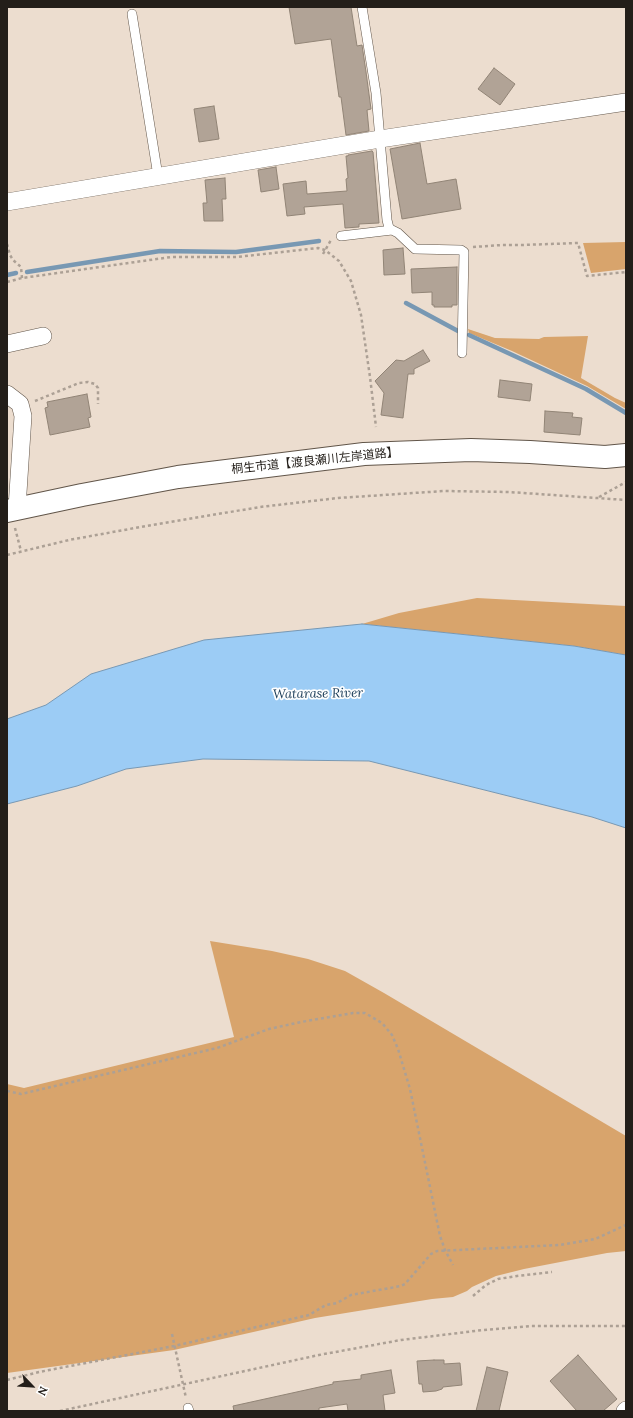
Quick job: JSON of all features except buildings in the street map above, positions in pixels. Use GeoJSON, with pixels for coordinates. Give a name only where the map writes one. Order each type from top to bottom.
{"type":"FeatureCollection","features":[{"type":"Feature","properties":{"kind":"street"},"geometry":{"type":"LineString","coordinates":[[7,202],[380,139],[626,102]]}},
{"type":"Feature","properties":{"kind":"street"},"geometry":{"type":"LineString","coordinates":[[7,344],[44,336]]}},
{"type":"Feature","properties":{"kind":"street"},"geometry":{"type":"LineString","coordinates":[[7,394],[20,404],[22,407],[23,416],[13,515]]}},
{"type":"Feature","properties":{"kind":"street","name":"桐生市道【渡良瀬川左岸道路】"},"geometry":{"type":"LineString","coordinates":[[13,515],[82,495],[178,477],[364,454],[472,450],[605,457],[626,456]]}},
{"type":"Feature","properties":{"kind":"lane"},"geometry":{"type":"LineString","coordinates":[[362,7],[376,93],[387,220],[389,228],[398,233],[415,249],[461,250],[464,252],[462,353]]}},
{"type":"Feature","properties":{"kind":"lane"},"geometry":{"type":"LineString","coordinates":[[132,14],[158,176]]}},
{"type":"Feature","properties":{"kind":"lane"},"geometry":{"type":"LineString","coordinates":[[341,236],[392,230]]}},
{"type":"Feature","properties":{"kind":"path"},"geometry":{"type":"LineString","coordinates":[[461,250],[470,247],[502,244],[522,245],[578,243],[587,276],[626,272]]}},
{"type":"Feature","properties":{"kind":"path"},"geometry":{"type":"LineString","coordinates":[[7,244],[10,255],[21,267],[22,278]]}},
{"type":"Feature","properties":{"kind":"path"},"geometry":{"type":"LineString","coordinates":[[7,282],[22,278],[171,257],[237,257],[318,248],[325,250],[339,261],[351,281],[361,316],[376,427]]}},
{"type":"Feature","properties":{"kind":"path"},"geometry":{"type":"LineString","coordinates":[[22,407],[80,383],[88,382],[95,384],[98,388],[98,404]]}},
{"type":"Feature","properties":{"kind":"path"},"geometry":{"type":"LineString","coordinates":[[598,497],[626,482]]}},
{"type":"Feature","properties":{"kind":"path"},"geometry":{"type":"LineString","coordinates":[[7,555],[69,540],[146,526],[260,507],[338,498],[444,491],[509,492],[626,500]]}},
{"type":"Feature","properties":{"kind":"path"},"geometry":{"type":"LineString","coordinates":[[13,515],[21,551]]}},
{"type":"Feature","properties":{"kind":"path"},"geometry":{"type":"LineString","coordinates":[[7,1091],[21,1094],[218,1048],[269,1029],[353,1013],[365,1013],[382,1023],[392,1035],[398,1049],[410,1089],[440,1236],[453,1265]]}},
{"type":"Feature","properties":{"kind":"path"},"geometry":{"type":"LineString","coordinates":[[7,1380],[39,1372],[174,1346],[309,1315],[326,1305],[337,1302],[351,1295],[405,1284],[431,1254],[437,1251],[559,1245],[596,1239],[626,1225]]}},
{"type":"Feature","properties":{"kind":"path"},"geometry":{"type":"LineString","coordinates":[[473,1296],[498,1279],[552,1272]]}},
{"type":"Feature","properties":{"kind":"path"},"geometry":{"type":"LineString","coordinates":[[60,1411],[319,1355],[408,1339],[483,1330],[524,1327],[626,1326]]}},
{"type":"Feature","properties":{"kind":"path"},"geometry":{"type":"LineString","coordinates":[[172,1334],[184,1391]]}},
{"type":"Feature","properties":{"kind":"shaded area"},"geometry":{"type":"Polygon","coordinates":[[[626,242],[626,269],[591,273],[583,243],[626,242]]]}},
{"type":"Feature","properties":{"kind":"shaded area"},"geometry":{"type":"Polygon","coordinates":[[[468,329],[495,338],[539,339],[544,337],[588,336],[581,378],[626,403],[626,409],[587,386],[469,333],[468,329]]]}},
{"type":"Feature","properties":{"kind":"shaded area"},"geometry":{"type":"Polygon","coordinates":[[[477,598],[626,606],[626,655],[574,646],[362,624],[399,613],[477,598]]]}},
{"type":"Feature","properties":{"kind":"shaded area"},"geometry":{"type":"Polygon","coordinates":[[[210,941],[272,951],[308,959],[345,971],[626,1136],[626,1251],[607,1253],[496,1276],[453,1297],[315,1318],[174,1350],[7,1373],[7,1084],[24,1088],[234,1037],[210,941]]]}},
{"type":"Feature","properties":{"kind":"water","name":"Watarase River"},"geometry":{"type":"Polygon","coordinates":[[[362,624],[574,646],[626,655],[626,828],[592,817],[369,761],[203,759],[126,769],[77,786],[7,804],[7,719],[46,705],[91,674],[204,640],[362,624]]]}},
{"type":"Feature","properties":{"kind":"waterway"},"geometry":{"type":"LineString","coordinates":[[27,272],[160,251],[236,252],[319,241]]}},
{"type":"Feature","properties":{"kind":"waterway"},"geometry":{"type":"LineString","coordinates":[[7,275],[16,273]]}},
{"type":"Feature","properties":{"kind":"waterway"},"geometry":{"type":"LineString","coordinates":[[406,303],[458,331]]}},
{"type":"Feature","properties":{"kind":"waterway"},"geometry":{"type":"LineString","coordinates":[[469,335],[586,389],[626,413]]}}]}
